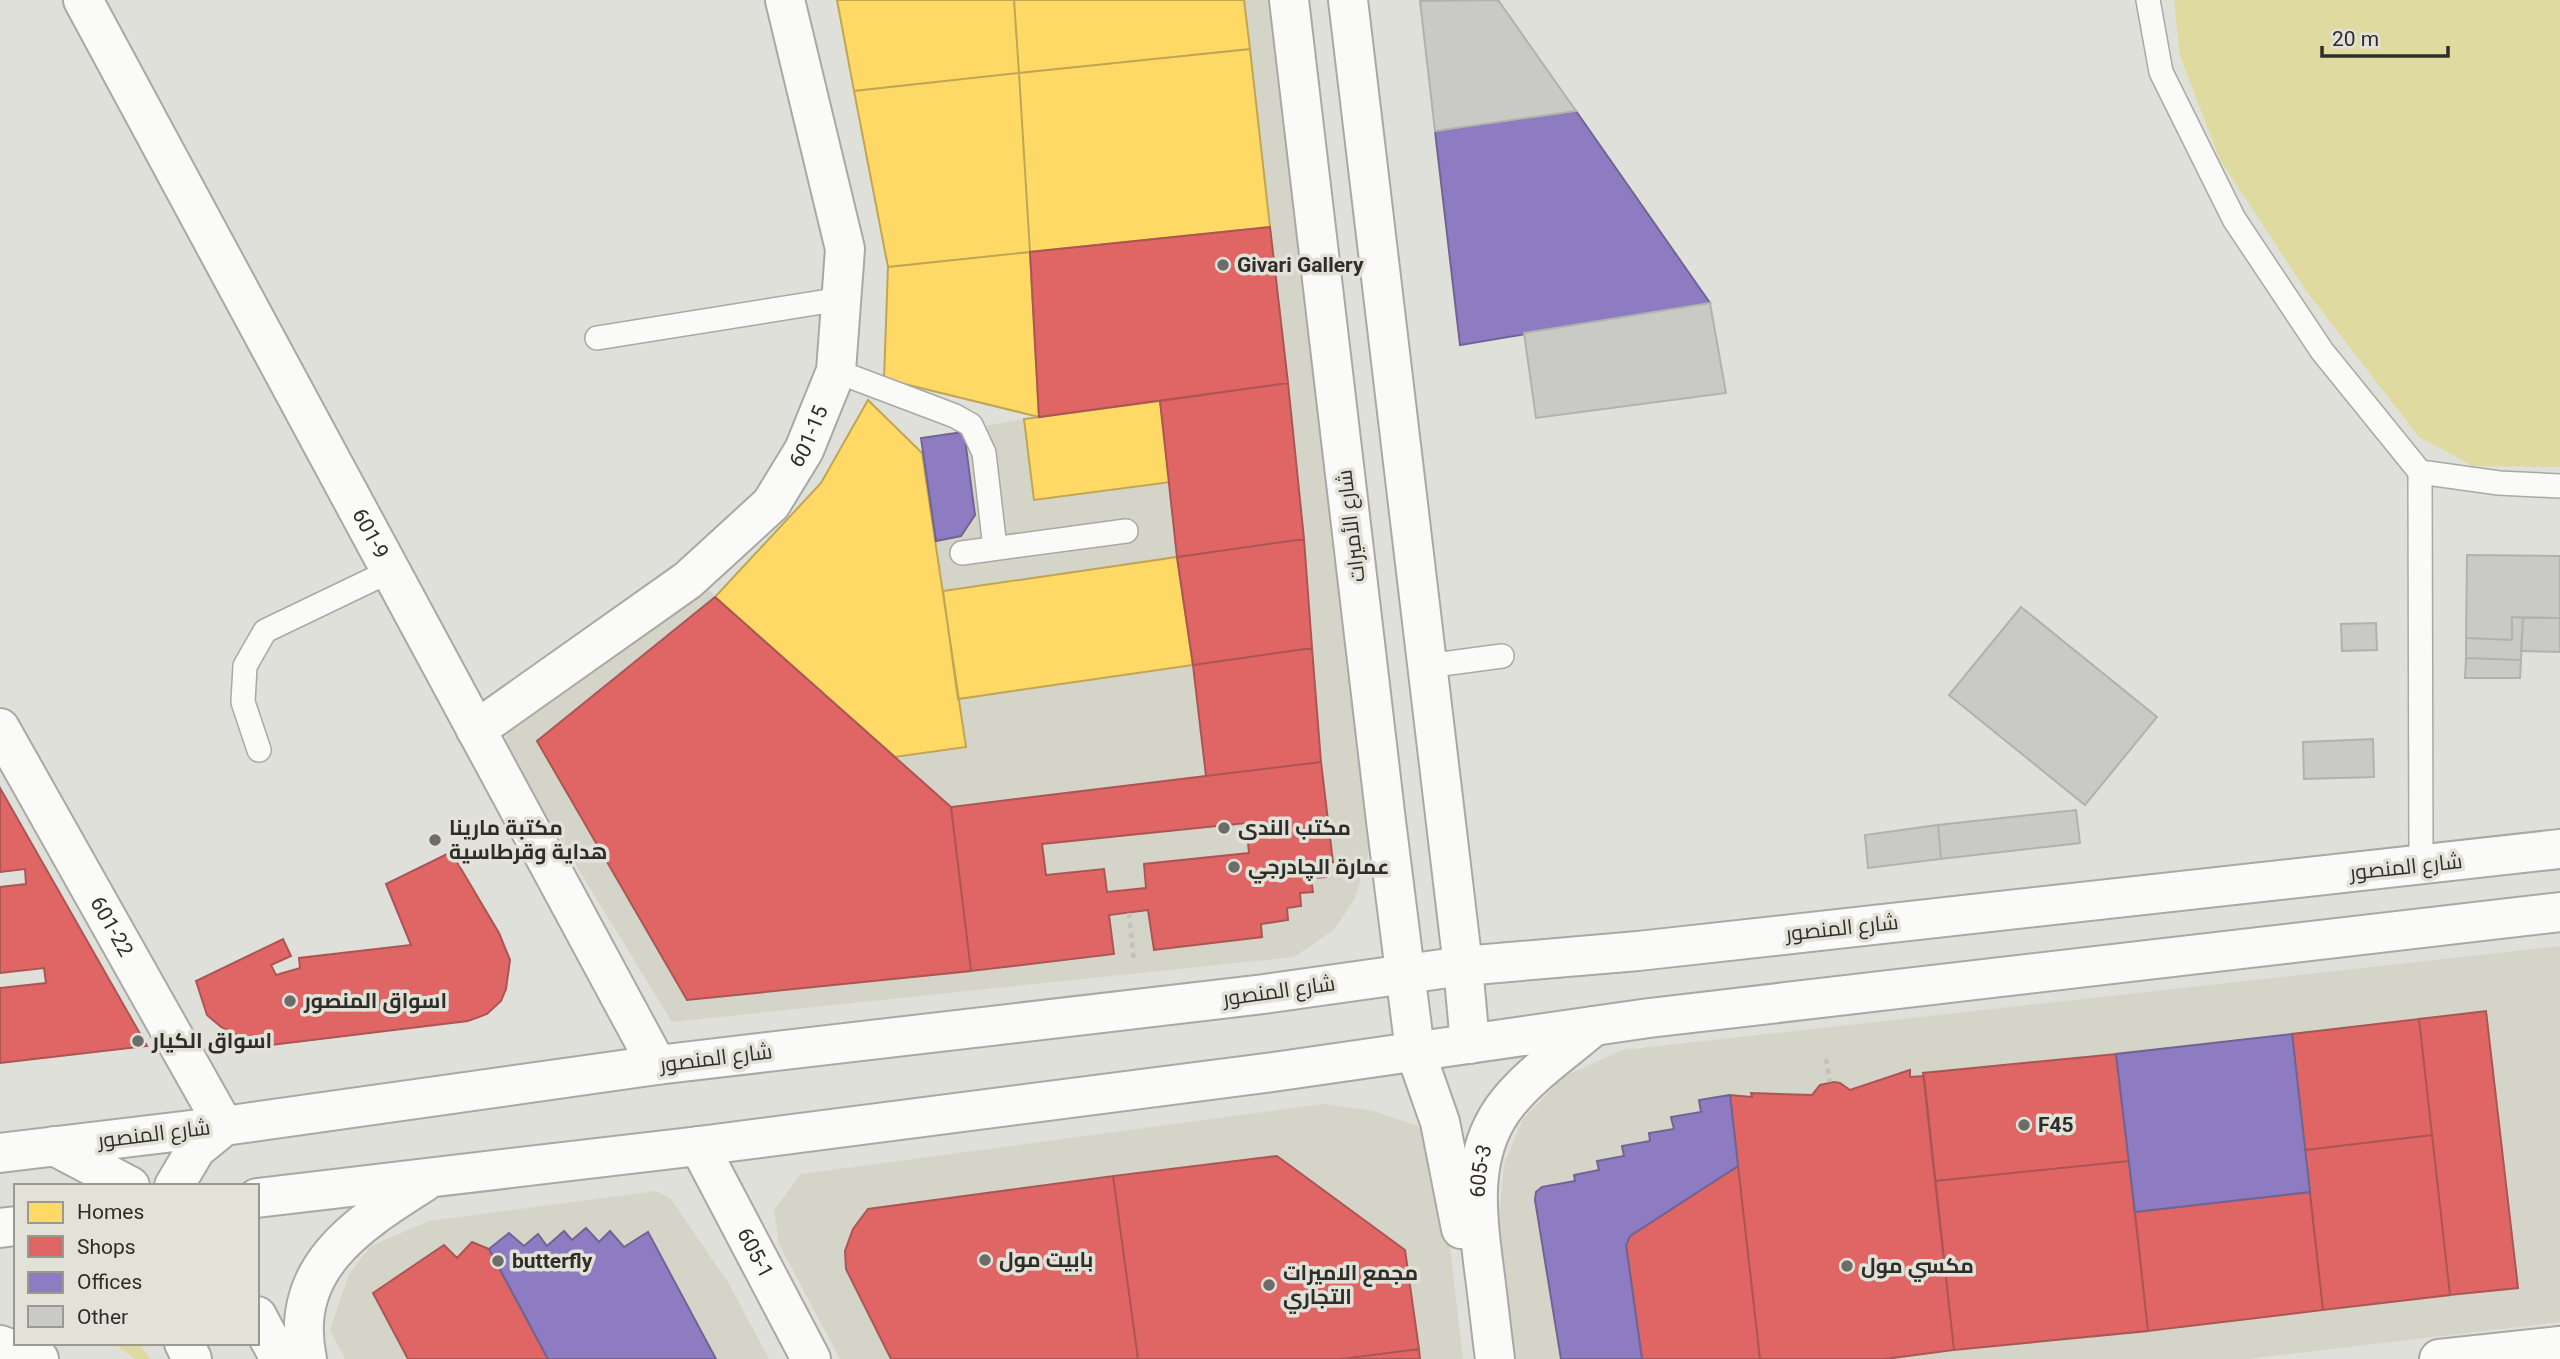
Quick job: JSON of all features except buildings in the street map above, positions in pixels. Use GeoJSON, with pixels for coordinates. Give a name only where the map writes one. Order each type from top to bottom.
{"type":"FeatureCollection","features":[{"type":"Feature","properties":{"kind":"street","name":"601-9"},"geometry":{"type":"LineString","coordinates":[[83,0],[657,1065]]}},
{"type":"Feature","properties":{"kind":"street","name":"601-15"},"geometry":{"type":"LineString","coordinates":[[476,730],[688,580],[771,503],[804,450],[836,371],[845,248],[786,0]]}},
{"type":"Feature","properties":{"kind":"street","name":"شارع الأميرات"},"geometry":{"type":"LineString","coordinates":[[1289,0],[1415,1051]]}},
{"type":"Feature","properties":{"kind":"street"},"geometry":{"type":"LineString","coordinates":[[1348,0],[1464,966],[1470,1044]]}},
{"type":"Feature","properties":{"kind":"street","name":"601-22"},"geometry":{"type":"LineString","coordinates":[[0,728],[224,1126]]}},
{"type":"Feature","properties":{"kind":"street","name":"شارع المنصور"},"geometry":{"type":"LineString","coordinates":[[0,1153],[224,1126],[657,1065],[1264,994],[1464,966],[1652,949],[2560,849]]}},
{"type":"Feature","properties":{"kind":"street"},"geometry":{"type":"LineString","coordinates":[[259,1198],[699,1146],[1594,1026],[2560,912]]}},
{"type":"Feature","properties":{"kind":"street","name":"605-3"},"geometry":{"type":"LineString","coordinates":[[1495,1359],[1476,1203],[1483,1151],[1502,1110],[1516,1093],[1594,1026]]}},
{"type":"Feature","properties":{"kind":"street","name":"605-3"},"geometry":{"type":"LineString","coordinates":[[1415,1051],[1440,1122],[1458,1206],[1477,1359]]}},
{"type":"Feature","properties":{"kind":"street"},"geometry":{"type":"LineString","coordinates":[[175,1184],[196,1149],[224,1126]]}},
{"type":"Feature","properties":{"kind":"street"},"geometry":{"type":"LineString","coordinates":[[54,1146],[126,1184]]}},
{"type":"Feature","properties":{"kind":"street","name":"605-1"},"geometry":{"type":"LineString","coordinates":[[699,1146],[811,1359]]}},
{"type":"Feature","properties":{"kind":"street"},"geometry":{"type":"LineString","coordinates":[[307,1359],[305,1302],[325,1262],[354,1229],[431,1178]]}},
{"type":"Feature","properties":{"kind":"street"},"geometry":{"type":"LineString","coordinates":[[259,1320],[280,1359]]}},
{"type":"Feature","properties":{"kind":"street"},"geometry":{"type":"LineString","coordinates":[[0,1345],[39,1359]]}},
{"type":"Feature","properties":{"kind":"street"},"geometry":{"type":"LineString","coordinates":[[2439,1359],[2560,1346]]}},
{"type":"Feature","properties":{"kind":"lane"},"geometry":{"type":"LineString","coordinates":[[2148,0],[2161,72],[2234,219],[2322,351],[2420,472],[2421,865]]}},
{"type":"Feature","properties":{"kind":"lane"},"geometry":{"type":"LineString","coordinates":[[597,338],[841,299]]}},
{"type":"Feature","properties":{"kind":"lane"},"geometry":{"type":"LineString","coordinates":[[836,371],[956,416],[971,425],[984,453],[995,548]]}},
{"type":"Feature","properties":{"kind":"lane"},"geometry":{"type":"LineString","coordinates":[[2420,472],[2499,483],[2560,486]]}},
{"type":"Feature","properties":{"kind":"lane"},"geometry":{"type":"LineString","coordinates":[[962,553],[1126,531]]}},
{"type":"Feature","properties":{"kind":"lane"},"geometry":{"type":"LineString","coordinates":[[259,750],[243,702],[245,666],[265,631],[390,571]]}},
{"type":"Feature","properties":{"kind":"lane"},"geometry":{"type":"LineString","coordinates":[[1427,666],[1502,656]]}},
{"type":"Feature","properties":{"kind":"path"},"geometry":{"type":"LineString","coordinates":[[1129,913],[1134,962]]}},
{"type":"Feature","properties":{"kind":"path"},"geometry":{"type":"LineString","coordinates":[[1826,1059],[1830,1082]]}},
{"type":"Feature","properties":{"kind":"shaded area"},"geometry":{"type":"Polygon","coordinates":[[[1014,0],[1268,0],[1371,845],[1355,898],[1335,929],[1294,957],[672,1022],[508,754],[504,742],[509,728],[705,584],[715,597],[895,757],[966,747],[921,438],[1039,416],[1014,0]]]}},
{"type":"Feature","properties":{"kind":"shaded area"},"geometry":{"type":"Polygon","coordinates":[[[2174,0],[2560,0],[2560,467],[2473,466],[2419,437],[2307,292],[2220,160],[2180,56],[2174,0]]]}},
{"type":"Feature","properties":{"kind":"shaded area"},"geometry":{"type":"Polygon","coordinates":[[[2560,946],[2560,1322],[2248,1359],[1511,1359],[1498,1230],[1504,1164],[1523,1119],[1563,1077],[1622,1050],[2560,946]]]}},
{"type":"Feature","properties":{"kind":"shaded area"},"geometry":{"type":"Polygon","coordinates":[[[1323,1104],[1374,1111],[1420,1127],[1441,1169],[1463,1359],[840,1359],[779,1244],[774,1210],[801,1174],[1323,1104]]]}},
{"type":"Feature","properties":{"kind":"shaded area"},"geometry":{"type":"Polygon","coordinates":[[[656,1191],[671,1199],[729,1284],[769,1359],[345,1359],[330,1330],[349,1274],[371,1246],[429,1221],[656,1191]]]}},
{"type":"Feature","properties":{"kind":"shaded area"},"geometry":{"type":"Polygon","coordinates":[[[116,1345],[140,1345],[150,1359],[135,1359],[116,1345]]]}},
{"type":"Feature","properties":{"kind":"place","name":"Givari Gallery"},"geometry":{"type":"Point","coordinates":[1223,265]}},
{"type":"Feature","properties":{"kind":"place","name":"مكتب الندى"},"geometry":{"type":"Point","coordinates":[1224,828]}},
{"type":"Feature","properties":{"kind":"place","name":"مكتبة مارينا هداية وقرطاسية"},"geometry":{"type":"Point","coordinates":[435,840]}},
{"type":"Feature","properties":{"kind":"place","name":"عمارة الچادرجي"},"geometry":{"type":"Point","coordinates":[1234,867]}},
{"type":"Feature","properties":{"kind":"place","name":"اسواق المنصور"},"geometry":{"type":"Point","coordinates":[290,1001]}},
{"type":"Feature","properties":{"kind":"place","name":"اسواق الكيار"},"geometry":{"type":"Point","coordinates":[138,1041]}},
{"type":"Feature","properties":{"kind":"place","name":"F45"},"geometry":{"type":"Point","coordinates":[2024,1125]}},
{"type":"Feature","properties":{"kind":"place","name":"بابيت مول"},"geometry":{"type":"Point","coordinates":[985,1260]}},
{"type":"Feature","properties":{"kind":"place","name":"butterfly"},"geometry":{"type":"Point","coordinates":[498,1261]}},
{"type":"Feature","properties":{"kind":"place","name":"مكسي مول"},"geometry":{"type":"Point","coordinates":[1847,1266]}},
{"type":"Feature","properties":{"kind":"place","name":"مجمع الاميرات التجاري"},"geometry":{"type":"Point","coordinates":[1269,1285]}}]}
